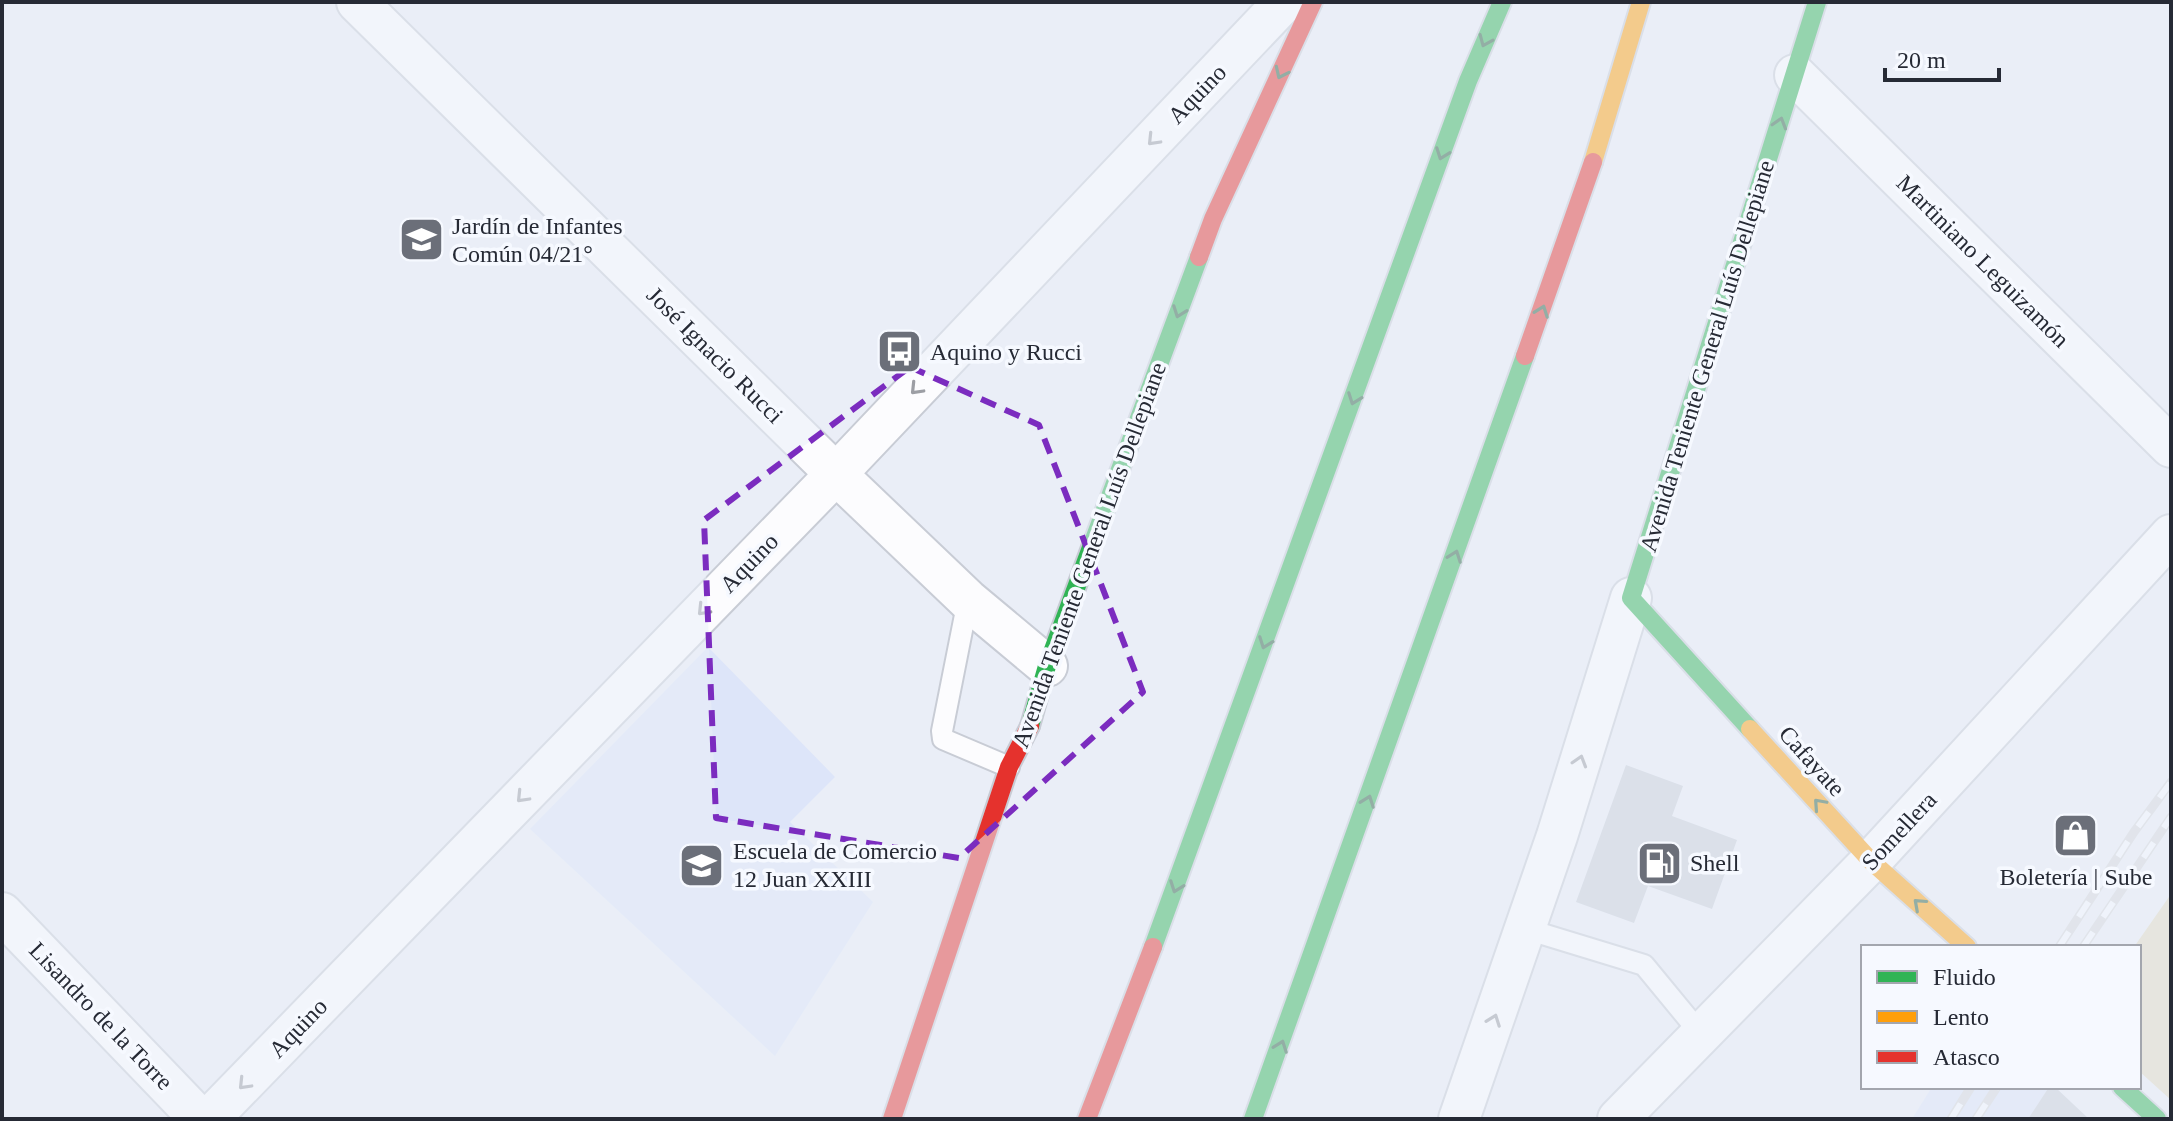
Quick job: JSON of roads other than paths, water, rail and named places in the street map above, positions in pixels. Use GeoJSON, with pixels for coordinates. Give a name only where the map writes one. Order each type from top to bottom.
{"type":"FeatureCollection","features":[{"type":"Feature","properties":{"kind":"main road","name":"Avenida Teniente General Luís Dellepiane"},"geometry":{"type":"LineString","coordinates":[[892,1119],[1009,767],[1028,731],[1047,666],[1213,219],[1313,2]]}},
{"type":"Feature","properties":{"kind":"main road"},"geometry":{"type":"LineString","coordinates":[[1087,1119],[1129,1015],[1468,81],[1502,2]]}},
{"type":"Feature","properties":{"kind":"main road"},"geometry":{"type":"LineString","coordinates":[[1253,1119],[1589,176],[1641,2]]}},
{"type":"Feature","properties":{"kind":"main road","name":"Avenida Teniente General Luís Dellepiane"},"geometry":{"type":"LineString","coordinates":[[1631,598],[1817,2]]}},
{"type":"Feature","properties":{"kind":"main road","name":"Cafayate"},"geometry":{"type":"LineString","coordinates":[[1631,598],[1871,861],[1965,945]]}},
{"type":"Feature","properties":{"kind":"main road"},"geometry":{"type":"LineString","coordinates":[[2124,1089],[2157,1119]]}},
{"type":"Feature","properties":{"kind":"street","name":"José Ignacio Rucci"},"geometry":{"type":"LineString","coordinates":[[357,2],[836,474],[968,600],[1047,666]]}},
{"type":"Feature","properties":{"kind":"street","name":"Aquino"},"geometry":{"type":"LineString","coordinates":[[209,1119],[836,474],[1284,2]]}},
{"type":"Feature","properties":{"kind":"street","name":"Martiniano Leguizamón"},"geometry":{"type":"LineString","coordinates":[[1795,75],[2171,447]]}},
{"type":"Feature","properties":{"kind":"street","name":"Somellera"},"geometry":{"type":"LineString","coordinates":[[1618,1119],[1871,861],[2171,535]]}},
{"type":"Feature","properties":{"kind":"street","name":"Avenida Teniente General Luís Dellepiane"},"geometry":{"type":"LineString","coordinates":[[1465,1110],[1631,598]]}},
{"type":"Feature","properties":{"kind":"street","name":"Lisandro de la Torre"},"geometry":{"type":"LineString","coordinates":[[2,913],[200,1119]]}},
{"type":"Feature","properties":{"kind":"lane"},"geometry":{"type":"LineString","coordinates":[[968,600],[942,731],[943,739],[1009,767]]}},
{"type":"Feature","properties":{"kind":"lane"},"geometry":{"type":"LineString","coordinates":[[1526,929],[1644,965],[1700,1033]]}},
{"type":"Feature","properties":{"kind":"railway"},"geometry":{"type":"LineString","coordinates":[[2060,945],[2134,832],[2171,782]]}},
{"type":"Feature","properties":{"kind":"railway"},"geometry":{"type":"LineString","coordinates":[[2084,945],[2171,817]]}},
{"type":"Feature","properties":{"kind":"railway"},"geometry":{"type":"LineString","coordinates":[[1951,1119],[1970,1089]]}},
{"type":"Feature","properties":{"kind":"railway"},"geometry":{"type":"LineString","coordinates":[[1976,1119],[1996,1089]]}},
{"type":"Feature","properties":{"kind":"place","name":"Jardín de Infantes Común 04/21°"},"geometry":{"type":"Point","coordinates":[421,240]}},
{"type":"Feature","properties":{"kind":"place","name":"Aquino y Rucci"},"geometry":{"type":"Point","coordinates":[899,352]}},
{"type":"Feature","properties":{"kind":"place","name":"Boletería | Sube"},"geometry":{"type":"Point","coordinates":[2076,835]}},
{"type":"Feature","properties":{"kind":"place","name":"Shell"},"geometry":{"type":"Point","coordinates":[1659,863]}},
{"type":"Feature","properties":{"kind":"place","name":"Escuela de Comercio 12 Juan XXIII"},"geometry":{"type":"Point","coordinates":[702,865]}}]}
